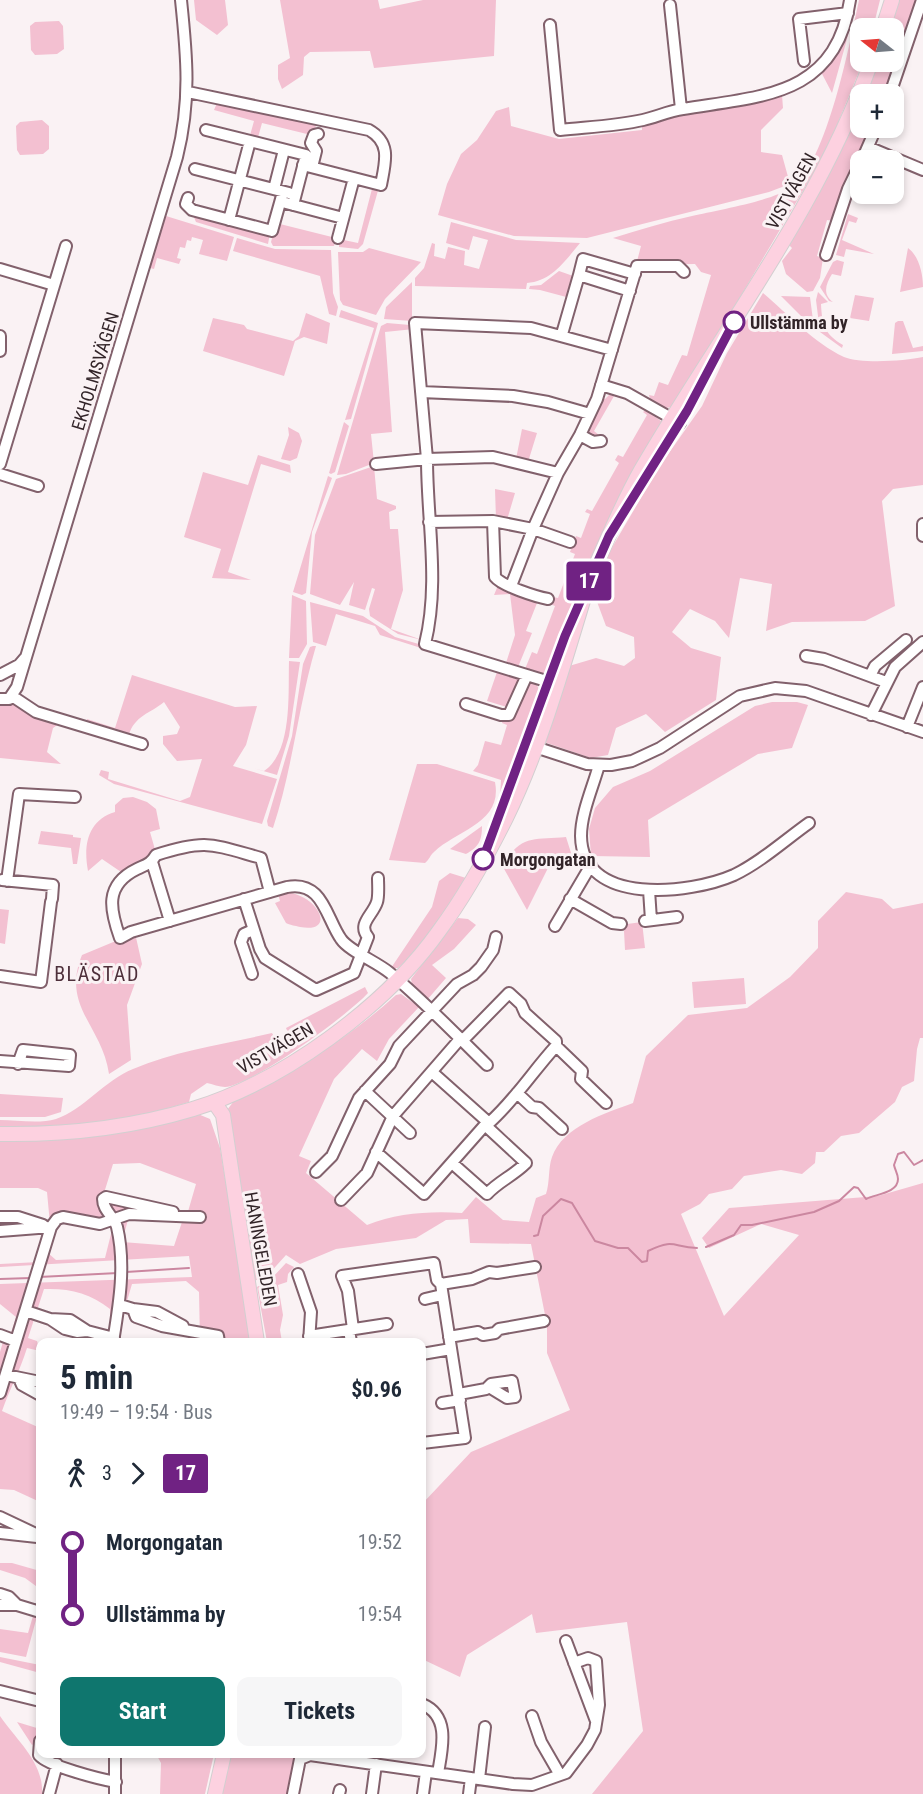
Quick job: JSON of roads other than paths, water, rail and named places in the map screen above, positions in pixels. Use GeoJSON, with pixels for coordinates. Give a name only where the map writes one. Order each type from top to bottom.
{"type":"FeatureCollection","features":[{"type":"Feature","properties":{"kind":"main road"},"geometry":{"type":"LineString","coordinates":[[882,18],[885,0]]}},
{"type":"Feature","properties":{"kind":"main road"},"geometry":{"type":"LineString","coordinates":[[885,18],[892,0]]}},
{"type":"Feature","properties":{"kind":"main road","name":"VISTVÄGEN"},"geometry":{"type":"LineString","coordinates":[[0,1134],[53,1133],[117,1126],[160,1118],[214,1102],[279,1069],[361,1014],[398,980],[439,931],[472,879],[515,797],[552,683],[590,578],[609,536],[834,151],[867,72]]}},
{"type":"Feature","properties":{"kind":"main road","name":"HANINGELEDEN"},"geometry":{"type":"LineString","coordinates":[[214,1102],[223,1115],[228,1162],[256,1338]]}},
{"type":"Feature","properties":{"kind":"main road"},"geometry":{"type":"LineString","coordinates":[[213,1794],[223,1758]]}},
{"type":"Feature","properties":{"kind":"street","name":"EKHOLMSVÄGEN"},"geometry":{"type":"LineString","coordinates":[[12,696],[177,157],[188,92],[187,43],[181,0]]}},
{"type":"Feature","properties":{"kind":"street"},"geometry":{"type":"LineString","coordinates":[[550,25],[560,130],[642,121],[681,109],[770,95],[798,84],[818,69],[832,52],[848,13],[850,0]]}},
{"type":"Feature","properties":{"kind":"street"},"geometry":{"type":"LineString","coordinates":[[893,84],[922,0]]}},
{"type":"Feature","properties":{"kind":"street"},"geometry":{"type":"LineString","coordinates":[[670,5],[681,109]]}},
{"type":"Feature","properties":{"kind":"street"},"geometry":{"type":"LineString","coordinates":[[804,61],[799,19],[848,13]]}},
{"type":"Feature","properties":{"kind":"street"},"geometry":{"type":"LineString","coordinates":[[188,92],[369,130],[379,135],[385,145],[381,185],[308,166]]}},
{"type":"Feature","properties":{"kind":"street"},"geometry":{"type":"LineString","coordinates":[[206,130],[306,155],[308,166]]}},
{"type":"Feature","properties":{"kind":"street"},"geometry":{"type":"LineString","coordinates":[[294,200],[316,151],[310,143],[314,135],[318,134]]}},
{"type":"Feature","properties":{"kind":"street"},"geometry":{"type":"LineString","coordinates":[[866,150],[872,138]]}},
{"type":"Feature","properties":{"kind":"street"},"geometry":{"type":"LineString","coordinates":[[229,220],[250,141]]}},
{"type":"Feature","properties":{"kind":"street"},"geometry":{"type":"LineString","coordinates":[[868,147],[923,170]]}},
{"type":"Feature","properties":{"kind":"street"},"geometry":{"type":"LineString","coordinates":[[188,198],[186,204],[192,210],[272,231],[284,150]]}},
{"type":"Feature","properties":{"kind":"street"},"geometry":{"type":"LineString","coordinates":[[195,169],[240,181],[343,218]]}},
{"type":"Feature","properties":{"kind":"street"},"geometry":{"type":"LineString","coordinates":[[338,238],[354,178]]}},
{"type":"Feature","properties":{"kind":"street"},"geometry":{"type":"LineString","coordinates":[[826,255],[850,185]]}},
{"type":"Feature","properties":{"kind":"street"},"geometry":{"type":"LineString","coordinates":[[0,464],[66,246]]}},
{"type":"Feature","properties":{"kind":"street"},"geometry":{"type":"LineString","coordinates":[[562,334],[584,259],[635,274]]}},
{"type":"Feature","properties":{"kind":"street"},"geometry":{"type":"LineString","coordinates":[[512,586],[533,528],[558,473],[590,414],[637,267],[678,266],[684,272]]}},
{"type":"Feature","properties":{"kind":"street"},"geometry":{"type":"LineString","coordinates":[[0,269],[54,285]]}},
{"type":"Feature","properties":{"kind":"street"},"geometry":{"type":"LineString","coordinates":[[579,275],[630,291]]}},
{"type":"Feature","properties":{"kind":"street"},"geometry":{"type":"LineString","coordinates":[[552,683],[425,644],[433,598],[427,459],[416,323],[519,327],[562,334],[612,350]]}},
{"type":"Feature","properties":{"kind":"street"},"geometry":{"type":"LineString","coordinates":[[0,336],[0,351]]}},
{"type":"Feature","properties":{"kind":"street"},"geometry":{"type":"LineString","coordinates":[[601,384],[627,393],[676,421]]}},
{"type":"Feature","properties":{"kind":"street"},"geometry":{"type":"LineString","coordinates":[[421,392],[522,397],[590,414]]}},
{"type":"Feature","properties":{"kind":"street"},"geometry":{"type":"LineString","coordinates":[[580,435],[593,442],[602,441]]}},
{"type":"Feature","properties":{"kind":"street"},"geometry":{"type":"LineString","coordinates":[[376,464],[427,459],[493,457],[558,473]]}},
{"type":"Feature","properties":{"kind":"street"},"geometry":{"type":"LineString","coordinates":[[0,474],[38,486]]}},
{"type":"Feature","properties":{"kind":"street"},"geometry":{"type":"LineString","coordinates":[[429,522],[493,521],[533,528],[570,542]]}},
{"type":"Feature","properties":{"kind":"street"},"geometry":{"type":"LineString","coordinates":[[493,521],[495,577],[498,581],[548,599]]}},
{"type":"Feature","properties":{"kind":"street"},"geometry":{"type":"LineString","coordinates":[[923,524],[923,536]]}},
{"type":"Feature","properties":{"kind":"street"},"geometry":{"type":"LineString","coordinates":[[870,676],[875,666],[906,640]]}},
{"type":"Feature","properties":{"kind":"street"},"geometry":{"type":"LineString","coordinates":[[871,715],[886,682],[900,661],[923,642]]}},
{"type":"Feature","properties":{"kind":"street"},"geometry":{"type":"LineString","coordinates":[[807,656],[824,659],[886,682]]}},
{"type":"Feature","properties":{"kind":"street"},"geometry":{"type":"LineString","coordinates":[[0,675],[19,665],[25,658]]}},
{"type":"Feature","properties":{"kind":"street"},"geometry":{"type":"LineString","coordinates":[[466,704],[501,715],[509,714],[527,675]]}},
{"type":"Feature","properties":{"kind":"street"},"geometry":{"type":"LineString","coordinates":[[530,745],[577,761],[599,765],[622,764],[641,758],[740,696],[764,689],[799,689],[923,732]]}},
{"type":"Feature","properties":{"kind":"street"},"geometry":{"type":"LineString","coordinates":[[907,727],[922,692]]}},
{"type":"Feature","properties":{"kind":"street"},"geometry":{"type":"LineString","coordinates":[[0,699],[12,696],[36,712],[142,744]]}},
{"type":"Feature","properties":{"kind":"street"},"geometry":{"type":"LineString","coordinates":[[599,765],[581,831],[583,849],[601,876],[617,884],[649,890],[689,887],[723,879],[748,867],[809,823]]}},
{"type":"Feature","properties":{"kind":"street"},"geometry":{"type":"LineString","coordinates":[[0,976],[40,982],[53,885],[3,880],[19,794],[75,797]]}},
{"type":"Feature","properties":{"kind":"street"},"geometry":{"type":"LineString","coordinates":[[270,892],[261,858],[222,846],[192,844],[156,855],[152,862],[125,876],[118,897],[111,907],[120,938],[270,892],[296,886],[312,892],[323,901],[341,940],[373,959],[398,980],[487,1065]]}},
{"type":"Feature","properties":{"kind":"street"},"geometry":{"type":"LineString","coordinates":[[152,862],[170,921]]}},
{"type":"Feature","properties":{"kind":"street"},"geometry":{"type":"LineString","coordinates":[[555,926],[591,864]]}},
{"type":"Feature","properties":{"kind":"street"},"geometry":{"type":"LineString","coordinates":[[244,899],[260,949],[269,961],[316,990],[354,973],[368,937],[364,924],[377,901],[378,878]]}},
{"type":"Feature","properties":{"kind":"street"},"geometry":{"type":"LineString","coordinates":[[649,890],[648,920],[677,917]]}},
{"type":"Feature","properties":{"kind":"street"},"geometry":{"type":"LineString","coordinates":[[570,900],[612,923],[621,924]]}},
{"type":"Feature","properties":{"kind":"street"},"geometry":{"type":"LineString","coordinates":[[252,974],[241,942],[244,934],[253,930]]}},
{"type":"Feature","properties":{"kind":"street"},"geometry":{"type":"LineString","coordinates":[[316,1172],[332,1156],[359,1098],[390,1064],[399,1046],[431,1011],[457,984],[474,975],[481,967],[493,950],[496,937]]}},
{"type":"Feature","properties":{"kind":"street"},"geometry":{"type":"LineString","coordinates":[[340,1200],[367,1173],[393,1116],[433,1073],[431,1071],[509,993],[521,1004],[525,1013],[556,1041],[556,1046],[582,1071],[581,1078],[606,1103]]}},
{"type":"Feature","properties":{"kind":"street"},"geometry":{"type":"LineString","coordinates":[[376,1152],[424,1194],[452,1163],[451,1161],[517,1093],[556,1046]]}},
{"type":"Feature","properties":{"kind":"street"},"geometry":{"type":"LineString","coordinates":[[0,1061],[18,1064]]}},
{"type":"Feature","properties":{"kind":"street"},"geometry":{"type":"LineString","coordinates":[[433,1073],[526,1163],[512,1177],[499,1181],[487,1194],[452,1163]]}},
{"type":"Feature","properties":{"kind":"street"},"geometry":{"type":"LineString","coordinates":[[365,1091],[410,1133]]}},
{"type":"Feature","properties":{"kind":"street"},"geometry":{"type":"LineString","coordinates":[[517,1093],[532,1107],[539,1108],[562,1130]]}},
{"type":"Feature","properties":{"kind":"street"},"geometry":{"type":"LineString","coordinates":[[114,1338],[120,1305],[120,1273],[116,1225],[103,1205],[104,1197],[153,1206],[181,1215]]}},
{"type":"Feature","properties":{"kind":"street"},"geometry":{"type":"LineString","coordinates":[[0,1393],[36,1277],[48,1226],[63,1217],[100,1224],[129,1214],[200,1217]]}},
{"type":"Feature","properties":{"kind":"street"},"geometry":{"type":"LineString","coordinates":[[0,1217],[25,1224],[48,1226]]}},
{"type":"Feature","properties":{"kind":"street"},"geometry":{"type":"LineString","coordinates":[[0,1231],[25,1224]]}},
{"type":"Feature","properties":{"kind":"street"},"geometry":{"type":"LineString","coordinates":[[351,1338],[348,1291],[342,1276],[434,1263],[437,1280],[442,1289],[465,1438],[426,1443]]}},
{"type":"Feature","properties":{"kind":"street"},"geometry":{"type":"LineString","coordinates":[[425,1299],[442,1289],[472,1279],[480,1273],[535,1267]]}},
{"type":"Feature","properties":{"kind":"street"},"geometry":{"type":"LineString","coordinates":[[298,1274],[311,1312],[309,1338]]}},
{"type":"Feature","properties":{"kind":"street"},"geometry":{"type":"LineString","coordinates":[[120,1305],[157,1312],[187,1328],[218,1336],[218,1338]]}},
{"type":"Feature","properties":{"kind":"street"},"geometry":{"type":"LineString","coordinates":[[26,1311],[50,1319],[70,1320],[87,1331],[108,1338]]}},
{"type":"Feature","properties":{"kind":"street"},"geometry":{"type":"LineString","coordinates":[[449,1336],[478,1332],[483,1335],[495,1333],[499,1329],[544,1321]]}},
{"type":"Feature","properties":{"kind":"street"},"geometry":{"type":"LineString","coordinates":[[313,1338],[387,1324]]}},
{"type":"Feature","properties":{"kind":"street"},"geometry":{"type":"LineString","coordinates":[[0,1335],[16,1341]]}},
{"type":"Feature","properties":{"kind":"street"},"geometry":{"type":"LineString","coordinates":[[426,1353],[451,1348]]}},
{"type":"Feature","properties":{"kind":"street"},"geometry":{"type":"LineString","coordinates":[[6,1375],[36,1381]]}},
{"type":"Feature","properties":{"kind":"street"},"geometry":{"type":"LineString","coordinates":[[19,1378],[22,1385],[36,1393]]}},
{"type":"Feature","properties":{"kind":"street"},"geometry":{"type":"LineString","coordinates":[[442,1403],[489,1387]]}},
{"type":"Feature","properties":{"kind":"street"},"geometry":{"type":"LineString","coordinates":[[0,1517],[36,1535]]}},
{"type":"Feature","properties":{"kind":"street"},"geometry":{"type":"LineString","coordinates":[[0,1533],[36,1537]]}},
{"type":"Feature","properties":{"kind":"street"},"geometry":{"type":"LineString","coordinates":[[0,1594],[9,1597],[17,1605]]}},
{"type":"Feature","properties":{"kind":"street"},"geometry":{"type":"LineString","coordinates":[[0,1605],[17,1605],[36,1611]]}},
{"type":"Feature","properties":{"kind":"street"},"geometry":{"type":"LineString","coordinates":[[566,1641],[596,1721]]}},
{"type":"Feature","properties":{"kind":"street"},"geometry":{"type":"LineString","coordinates":[[355,1758],[381,1761],[426,1772],[532,1785],[570,1771],[587,1746],[596,1721],[598,1666],[593,1659],[588,1658],[574,1663]]}},
{"type":"Feature","properties":{"kind":"street"},"geometry":{"type":"LineString","coordinates":[[0,1691],[36,1700]]}},
{"type":"Feature","properties":{"kind":"street"},"geometry":{"type":"LineString","coordinates":[[426,1707],[434,1712],[443,1732],[438,1773]]}},
{"type":"Feature","properties":{"kind":"street"},"geometry":{"type":"LineString","coordinates":[[532,1716],[547,1755],[560,1775]]}},
{"type":"Feature","properties":{"kind":"street"},"geometry":{"type":"LineString","coordinates":[[469,1794],[475,1779],[485,1727]]}},
{"type":"Feature","properties":{"kind":"street"},"geometry":{"type":"LineString","coordinates":[[41,1758],[115,1788],[115,1758]]}},
{"type":"Feature","properties":{"kind":"street"},"geometry":{"type":"LineString","coordinates":[[293,1794],[298,1764],[301,1758]]}},
{"type":"Feature","properties":{"kind":"street"},"geometry":{"type":"LineString","coordinates":[[372,1794],[381,1761]]}},
{"type":"Feature","properties":{"kind":"street"},"geometry":{"type":"LineString","coordinates":[[48,1794],[57,1764]]}},
{"type":"Feature","properties":{"kind":"street"},"geometry":{"type":"LineString","coordinates":[[423,1794],[426,1772]]}},
{"type":"Feature","properties":{"kind":"waterway"},"geometry":{"type":"LineString","coordinates":[[706,1247],[734,1235],[741,1225],[752,1225],[814,1212],[839,1201],[854,1187],[858,1188],[866,1199],[891,1190],[897,1184],[898,1177],[894,1165],[898,1154],[904,1152],[914,1165],[923,1160]]}},
{"type":"Feature","properties":{"kind":"waterway"},"geometry":{"type":"LineString","coordinates":[[534,1236],[538,1235],[543,1216],[561,1199],[572,1203],[595,1241],[618,1248],[628,1248],[642,1262],[647,1261],[648,1251],[664,1245],[673,1244],[697,1248]]}},
{"type":"Feature","properties":{"kind":"waterway"},"geometry":{"type":"LineString","coordinates":[[126,1272],[189,1268]]}},
{"type":"Feature","properties":{"kind":"waterway"},"geometry":{"type":"LineString","coordinates":[[39,1277],[118,1273]]}},
{"type":"Feature","properties":{"kind":"waterway"},"geometry":{"type":"LineString","coordinates":[[0,1279],[31,1278]]}},
{"type":"Feature","properties":{"kind":"place","name":"Ullstämma by"},"geometry":{"type":"Point","coordinates":[734,322]}},
{"type":"Feature","properties":{"kind":"place","name":"Morgongatan"},"geometry":{"type":"Point","coordinates":[483,859]}},
{"type":"Feature","properties":{"kind":"district","name":"BLÄSTAD"},"geometry":{"type":"Point","coordinates":[97,974]}}]}
